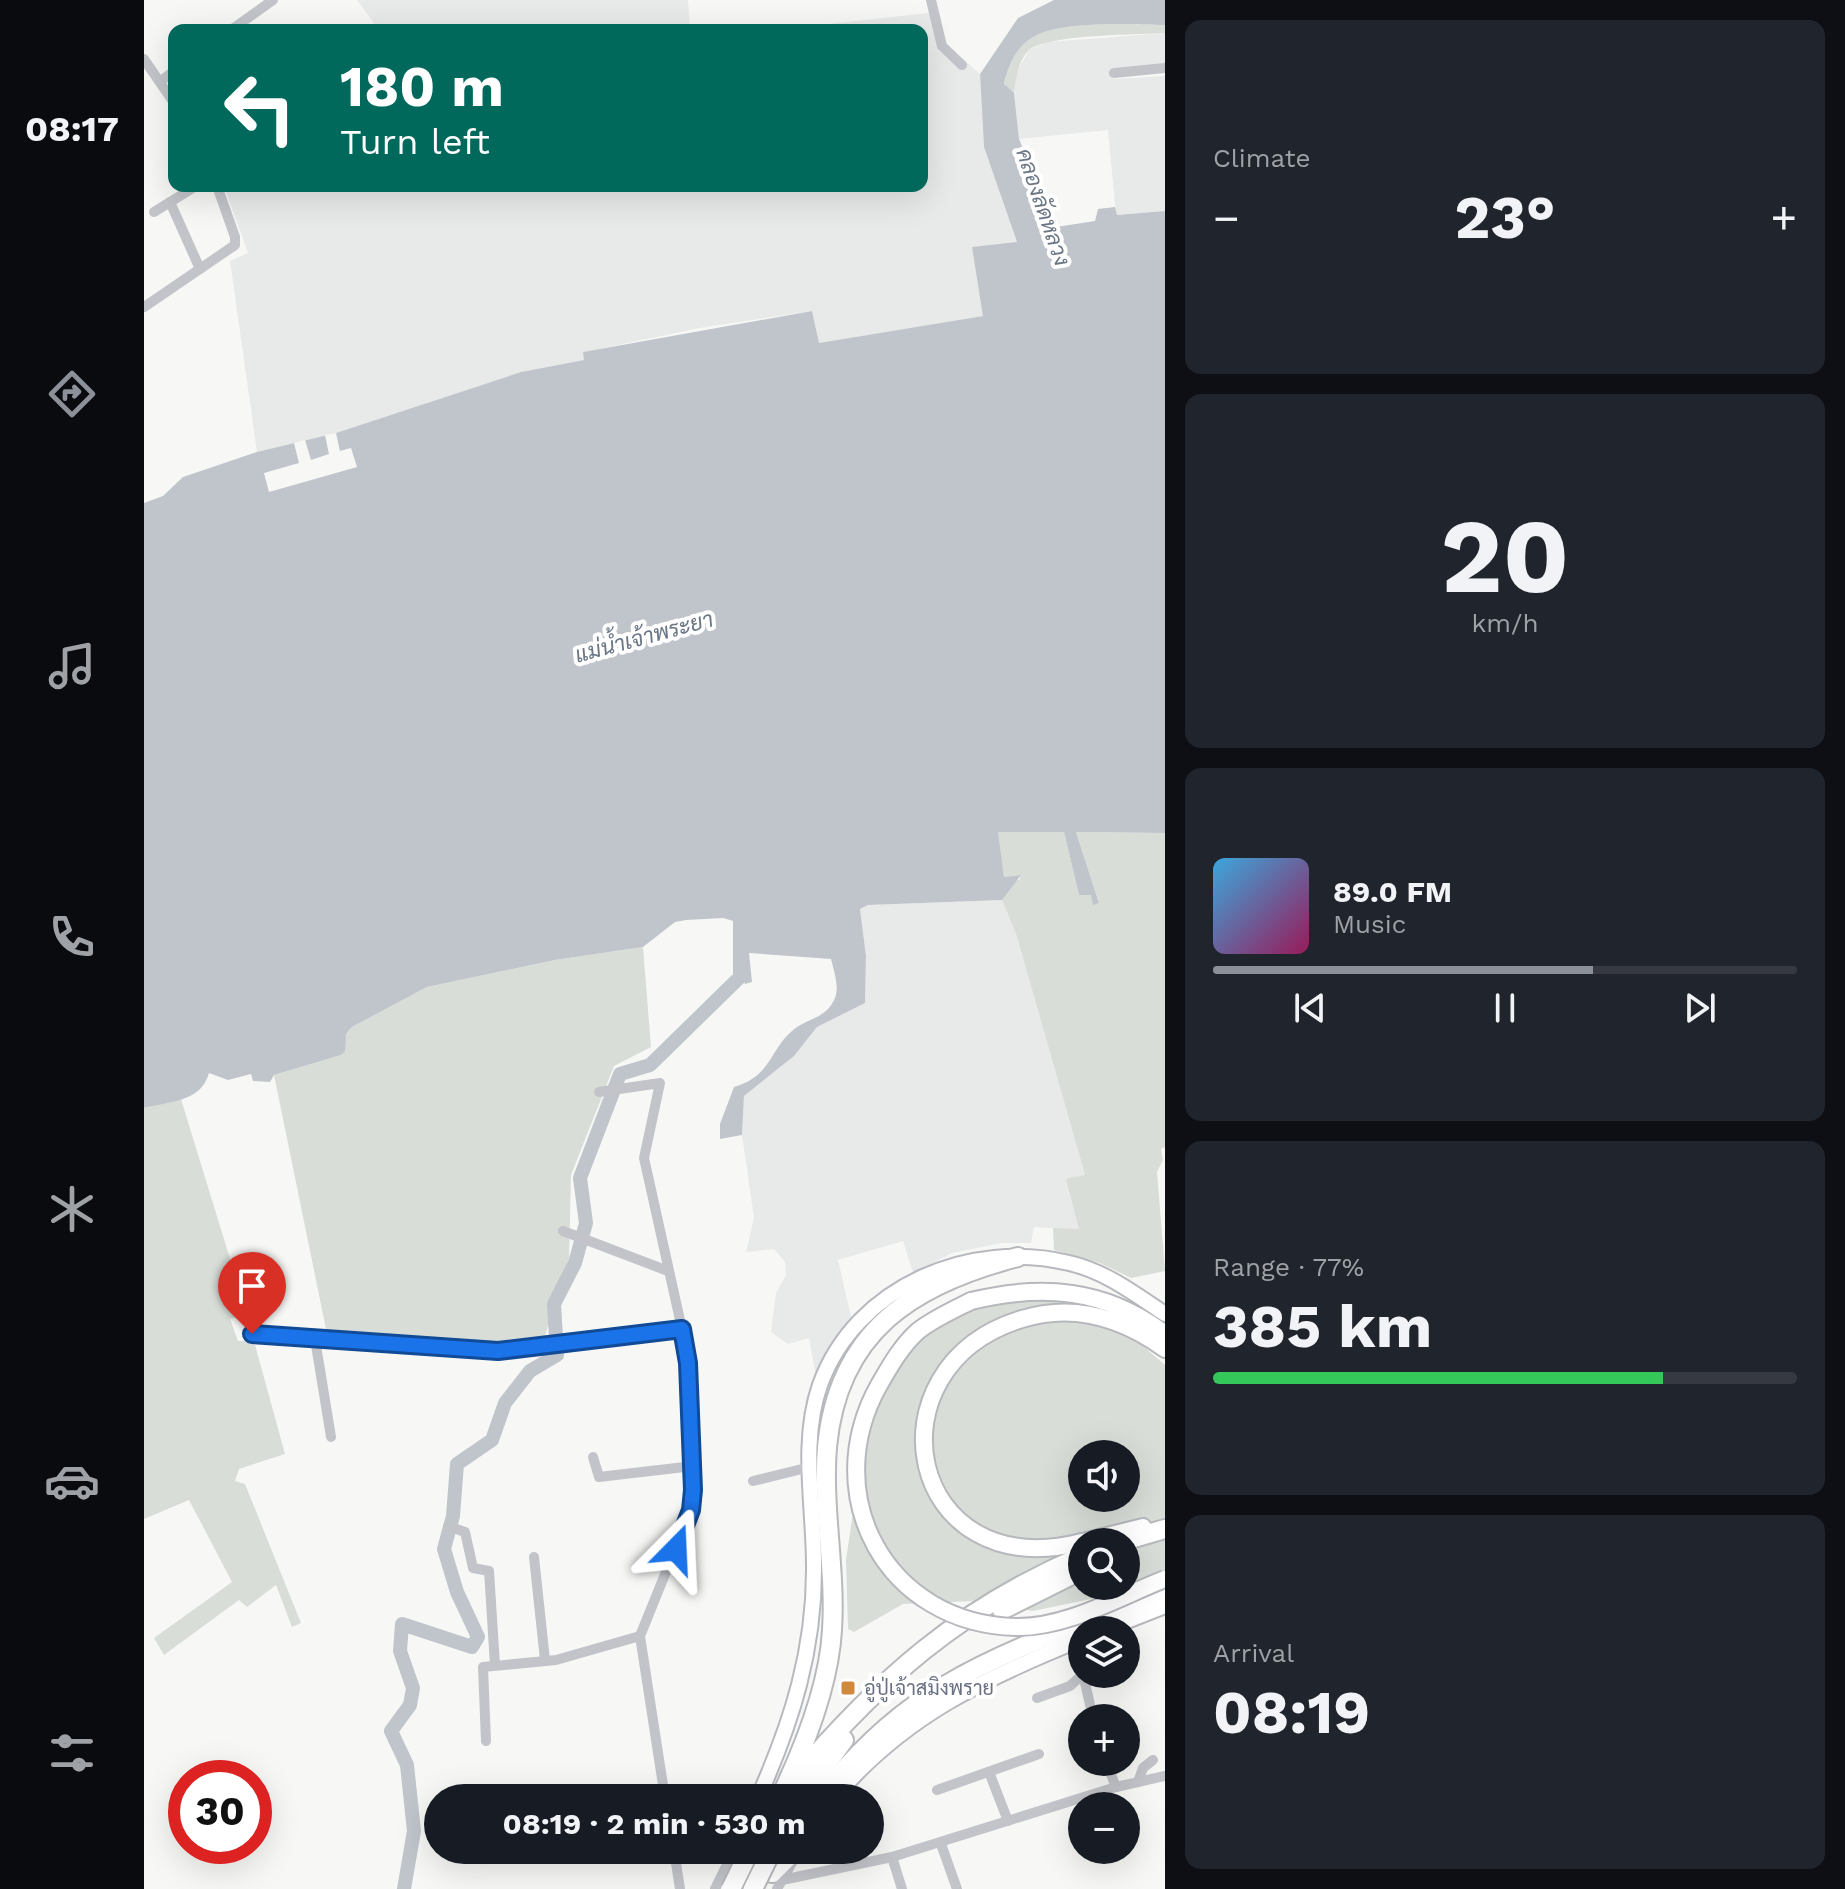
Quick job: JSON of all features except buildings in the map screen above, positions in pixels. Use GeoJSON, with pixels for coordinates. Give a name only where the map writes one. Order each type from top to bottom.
{"type":"FeatureCollection","features":[{"type":"Feature","properties":{"kind":"highway"},"geometry":{"type":"LineString","coordinates":[[785,1784],[809,1728],[832,1633],[827,1448],[838,1390],[858,1349],[893,1313],[938,1283],[1018,1257]]}},
{"type":"Feature","properties":{"kind":"highway"},"geometry":{"type":"LineString","coordinates":[[1140,1536],[1165,1529]]}},
{"type":"Feature","properties":{"kind":"highway"},"geometry":{"type":"LineString","coordinates":[[1140,1549],[1165,1542]]}},
{"type":"Feature","properties":{"kind":"highway"},"geometry":{"type":"LineString","coordinates":[[791,1784],[865,1699],[921,1650],[1002,1596],[1068,1563]]}},
{"type":"Feature","properties":{"kind":"highway"},"geometry":{"type":"LineString","coordinates":[[811,1784],[849,1733],[928,1659],[983,1621],[1068,1577]]}},
{"type":"Feature","properties":{"kind":"highway"},"geometry":{"type":"LineString","coordinates":[[1118,1616],[1165,1592]]}},
{"type":"Feature","properties":{"kind":"highway"},"geometry":{"type":"LineString","coordinates":[[833,1784],[867,1746],[945,1685],[980,1667],[1068,1635]]}},
{"type":"Feature","properties":{"kind":"highway"},"geometry":{"type":"LineString","coordinates":[[731,1889],[743,1864]]}},
{"type":"Feature","properties":{"kind":"highway"},"geometry":{"type":"LineString","coordinates":[[753,1889],[766,1864]]}},
{"type":"Feature","properties":{"kind":"main road"},"geometry":{"type":"LineString","coordinates":[[1165,1334],[1111,1304],[1065,1290],[1008,1292],[971,1301],[918,1332],[893,1361],[873,1396],[859,1435],[855,1473],[866,1530],[893,1576],[930,1604],[963,1619],[1019,1627],[1083,1612],[1165,1579]]}},
{"type":"Feature","properties":{"kind":"main road"},"geometry":{"type":"LineString","coordinates":[[1068,1544],[1030,1551],[991,1541],[961,1525],[950,1513],[928,1467],[923,1430],[939,1380],[957,1355],[978,1338],[1005,1324],[1035,1315],[1089,1314],[1131,1328],[1165,1349]]}},
{"type":"Feature","properties":{"kind":"main road"},"geometry":{"type":"LineString","coordinates":[[1137,1528],[1165,1521]]}},
{"type":"Feature","properties":{"kind":"street"},"geometry":{"type":"LineString","coordinates":[[239,24],[273,0]]}},
{"type":"Feature","properties":{"kind":"street"},"geometry":{"type":"LineString","coordinates":[[931,0],[942,46],[962,65]]}},
{"type":"Feature","properties":{"kind":"street"},"geometry":{"type":"LineString","coordinates":[[144,59],[168,93]]}},
{"type":"Feature","properties":{"kind":"street"},"geometry":{"type":"LineString","coordinates":[[1114,73],[1165,68]]}},
{"type":"Feature","properties":{"kind":"street"},"geometry":{"type":"LineString","coordinates":[[161,81],[168,76]]}},
{"type":"Feature","properties":{"kind":"street"},"geometry":{"type":"LineString","coordinates":[[154,212],[186,192]]}},
{"type":"Feature","properties":{"kind":"street"},"geometry":{"type":"LineString","coordinates":[[144,307],[231,249],[236,241],[219,192]]}},
{"type":"Feature","properties":{"kind":"street"},"geometry":{"type":"LineString","coordinates":[[170,202],[200,269]]}},
{"type":"Feature","properties":{"kind":"street"},"geometry":{"type":"LineString","coordinates":[[599,1092],[660,1083],[644,1158],[682,1329],[693,1466],[691,1510],[640,1636],[663,1784]]}},
{"type":"Feature","properties":{"kind":"street"},"geometry":{"type":"LineString","coordinates":[[567,1232],[668,1271]]}},
{"type":"Feature","properties":{"kind":"street"},"geometry":{"type":"LineString","coordinates":[[764,1784],[794,1711],[813,1620],[812,1418],[821,1384],[860,1322],[887,1297],[924,1275],[961,1262],[993,1256],[1070,1263],[1114,1280],[1165,1314]]}},
{"type":"Feature","properties":{"kind":"street"},"geometry":{"type":"LineString","coordinates":[[252,1334],[498,1351],[682,1329]]}},
{"type":"Feature","properties":{"kind":"street"},"geometry":{"type":"LineString","coordinates":[[315,1339],[331,1437]]}},
{"type":"Feature","properties":{"kind":"street"},"geometry":{"type":"LineString","coordinates":[[593,1457],[599,1477],[693,1466]]}},
{"type":"Feature","properties":{"kind":"street"},"geometry":{"type":"LineString","coordinates":[[753,1481],[810,1467]]}},
{"type":"Feature","properties":{"kind":"street"},"geometry":{"type":"LineString","coordinates":[[454,1528],[467,1537],[472,1566],[489,1571],[495,1665]]}},
{"type":"Feature","properties":{"kind":"street"},"geometry":{"type":"LineString","coordinates":[[534,1557],[545,1660]]}},
{"type":"Feature","properties":{"kind":"street"},"geometry":{"type":"LineString","coordinates":[[1127,1616],[1165,1606]]}},
{"type":"Feature","properties":{"kind":"street"},"geometry":{"type":"LineString","coordinates":[[486,1741],[481,1671],[486,1666],[545,1660],[640,1636]]}},
{"type":"Feature","properties":{"kind":"street"},"geometry":{"type":"LineString","coordinates":[[847,1784],[883,1746],[958,1693],[1068,1645]]}},
{"type":"Feature","properties":{"kind":"street"},"geometry":{"type":"LineString","coordinates":[[1037,1698],[1068,1687]]}},
{"type":"Feature","properties":{"kind":"street"},"geometry":{"type":"LineString","coordinates":[[937,1790],[1039,1754]]}},
{"type":"Feature","properties":{"kind":"street"},"geometry":{"type":"LineString","coordinates":[[1138,1782],[1143,1768],[1153,1760]]}},
{"type":"Feature","properties":{"kind":"street"},"geometry":{"type":"LineString","coordinates":[[989,1772],[1008,1821]]}},
{"type":"Feature","properties":{"kind":"street"},"geometry":{"type":"LineString","coordinates":[[1112,1776],[1116,1787]]}},
{"type":"Feature","properties":{"kind":"street"},"geometry":{"type":"LineString","coordinates":[[780,1885],[941,1844],[1116,1787],[1165,1776]]}},
{"type":"Feature","properties":{"kind":"street"},"geometry":{"type":"LineString","coordinates":[[941,1844],[957,1889]]}},
{"type":"Feature","properties":{"kind":"street"},"geometry":{"type":"LineString","coordinates":[[892,1857],[902,1889]]}},
{"type":"Feature","properties":{"kind":"street"},"geometry":{"type":"LineString","coordinates":[[676,1864],[680,1889]]}},
{"type":"Feature","properties":{"kind":"street"},"geometry":{"type":"LineString","coordinates":[[715,1889],[727,1864]]}},
{"type":"Feature","properties":{"kind":"street"},"geometry":{"type":"LineString","coordinates":[[746,1864],[763,1876],[773,1875],[784,1864]]}},
{"type":"Feature","properties":{"kind":"street"},"geometry":{"type":"LineString","coordinates":[[780,1885],[791,1864]]}},
{"type":"Feature","properties":{"kind":"shaded area"},"geometry":{"type":"Polygon","coordinates":[[[357,0],[688,0],[690,24],[373,24],[357,0]]]}},
{"type":"Feature","properties":{"kind":"shaded area"},"geometry":{"type":"Polygon","coordinates":[[[937,12],[944,42],[980,74],[984,147],[1017,242],[1011,244],[984,316],[819,343],[812,311],[700,328],[584,352],[584,360],[521,372],[336,433],[257,452],[230,261],[248,253],[226,192],[928,192],[928,24],[828,24],[937,12]]]}},
{"type":"Feature","properties":{"kind":"shaded area"},"geometry":{"type":"Polygon","coordinates":[[[1165,25],[1165,33],[1072,38],[1038,45],[1028,51],[1022,60],[1014,93],[1004,85],[1017,51],[1032,37],[1045,32],[1078,26],[1165,25]]]}},
{"type":"Feature","properties":{"kind":"shaded area"},"geometry":{"type":"Polygon","coordinates":[[[1165,33],[1165,64],[1112,68],[1113,79],[1165,76],[1165,211],[1116,215],[1108,130],[1019,139],[1014,93],[1017,72],[1029,50],[1047,42],[1165,33]]]}},
{"type":"Feature","properties":{"kind":"shaded area"},"geometry":{"type":"Polygon","coordinates":[[[997,832],[1064,832],[1079,895],[1092,895],[1094,904],[1099,903],[1076,832],[1165,833],[1165,1147],[1161,1149],[1163,1160],[1157,1172],[1165,1271],[1131,1278],[1100,1263],[1054,1250],[1053,1228],[1079,1229],[1066,1179],[1085,1175],[1016,934],[1002,900],[1012,882],[1020,879],[1020,875],[1004,877],[997,832]]]}},
{"type":"Feature","properties":{"kind":"shaded area"},"geometry":{"type":"Polygon","coordinates":[[[1002,900],[1016,934],[1085,1175],[1079,1230],[1034,1227],[1031,1243],[1002,1243],[952,1253],[913,1273],[903,1241],[838,1260],[852,1321],[816,1376],[809,1338],[788,1344],[771,1332],[776,1293],[786,1275],[785,1262],[774,1249],[746,1252],[754,1218],[742,1135],[744,1096],[794,1056],[817,1027],[865,1003],[866,956],[860,909],[868,905],[1002,900]]]}},
{"type":"Feature","properties":{"kind":"shaded area"},"geometry":{"type":"Polygon","coordinates":[[[643,947],[651,1047],[614,1066],[571,1175],[569,1258],[544,1339],[472,1344],[327,1334],[274,1075],[341,1055],[346,1034],[352,1027],[427,987],[555,960],[643,947]]]}},
{"type":"Feature","properties":{"kind":"shaded area"},"geometry":{"type":"Polygon","coordinates":[[[181,1099],[247,1314],[230,1319],[238,1341],[254,1341],[285,1454],[239,1469],[235,1481],[245,1484],[301,1623],[292,1627],[276,1585],[247,1607],[239,1600],[164,1655],[154,1638],[232,1582],[189,1500],[144,1519],[144,1108],[181,1099]]]}},
{"type":"Feature","properties":{"kind":"shaded area"},"geometry":{"type":"Polygon","coordinates":[[[1045,1290],[1112,1319],[1165,1365],[1165,1577],[1140,1586],[1140,1528],[1068,1528],[1068,1600],[1086,1600],[1033,1611],[975,1601],[903,1604],[854,1632],[848,1629],[846,1560],[868,1411],[933,1322],[1045,1290]]]}},
{"type":"Feature","properties":{"kind":"water"},"geometry":{"type":"Polygon","coordinates":[[[1054,0],[1165,0],[1165,25],[1079,26],[1033,37],[1017,51],[1004,84],[1014,93],[1019,139],[1056,227],[1095,221],[1098,209],[1115,207],[1117,215],[1165,211],[1165,833],[1076,832],[1099,903],[1093,905],[1091,895],[1079,895],[1064,832],[998,832],[1004,877],[1021,875],[1002,900],[868,905],[860,909],[866,956],[865,1003],[817,1027],[794,1056],[744,1096],[742,1135],[720,1139],[720,1124],[734,1087],[757,1075],[797,1027],[826,1011],[837,987],[831,959],[749,953],[752,982],[745,984],[733,961],[733,921],[723,918],[675,922],[643,947],[555,960],[427,987],[352,1027],[346,1034],[345,1051],[341,1055],[274,1075],[270,1082],[253,1081],[251,1074],[228,1080],[209,1073],[205,1083],[192,1095],[144,1108],[144,503],[163,496],[183,477],[257,452],[336,433],[521,372],[584,360],[583,352],[812,311],[819,343],[983,316],[972,247],[1017,242],[984,147],[980,74],[1018,18],[1054,0]]]}},
{"type":"Feature","properties":{"kind":"pier"},"geometry":{"type":"Polygon","coordinates":[[[336,433],[340,451],[351,448],[357,467],[269,492],[264,473],[299,463],[294,443],[305,440],[311,460],[329,454],[325,435],[336,433]]]}},
{"type":"Feature","properties":{"kind":"waterway"},"geometry":{"type":"LineString","coordinates":[[404,1889],[414,1831],[407,1765],[391,1731],[410,1705],[413,1688],[400,1651],[402,1624],[472,1647],[478,1637],[457,1592],[444,1549],[453,1516],[457,1464],[492,1440],[505,1403],[530,1371],[557,1355],[554,1304],[575,1263],[586,1223],[580,1178],[620,1074],[650,1065],[740,977],[740,959]]}},
{"type":"Feature","properties":{"kind":"place","name":"อู่ปู่เจ้าสมิงพราย"},"geometry":{"type":"Point","coordinates":[848,1688]}},
{"type":"Feature","properties":{"kind":"route"},"geometry":{"type":"LineString","coordinates":[[252,1334],[498,1351],[682,1329],[688,1363],[693,1490],[691,1510],[676,1549]]}},
{"type":"Feature","properties":{"kind":"water label","name":"คลองลัดหลวง"},"geometry":{"type":"Point","coordinates":[1043,207]}},
{"type":"Feature","properties":{"kind":"water label","name":"แม่น้ำเจ้าพระยา"},"geometry":{"type":"Point","coordinates":[644,637]}}]}
